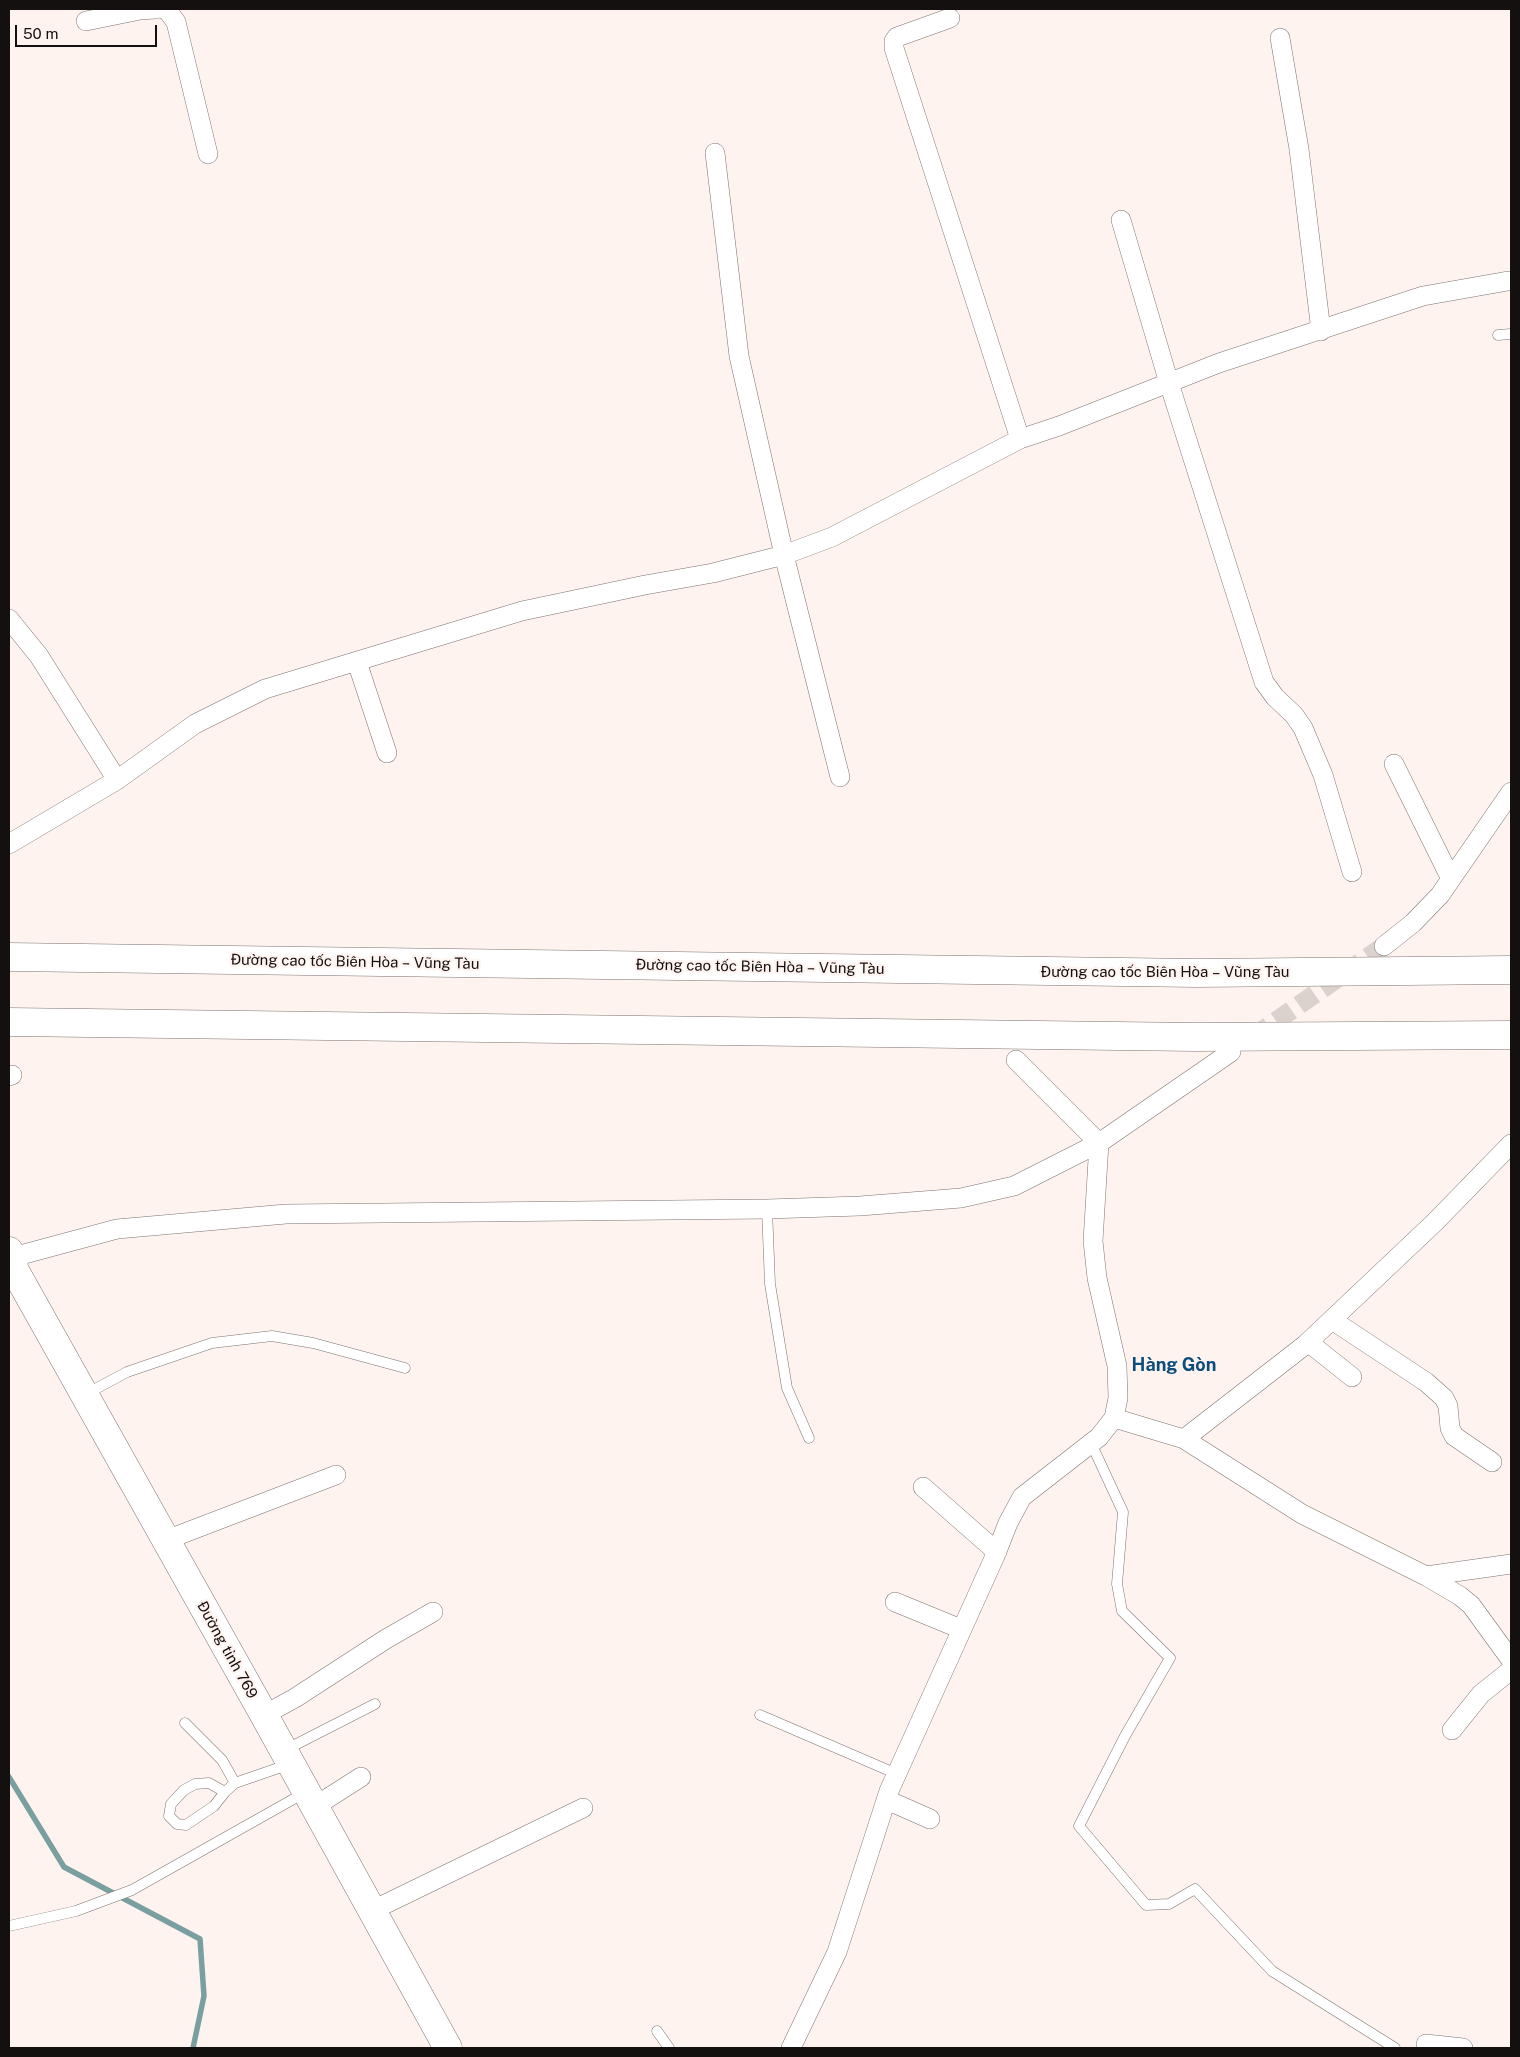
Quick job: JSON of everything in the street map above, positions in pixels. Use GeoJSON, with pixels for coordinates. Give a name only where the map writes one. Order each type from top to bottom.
{"type":"FeatureCollection","features":[{"type":"Feature","properties":{"kind":"main road","name":"Đường cao tốc Biên Hòa – Vũng Tàu"},"geometry":{"type":"LineString","coordinates":[[9,957],[1197,973],[1511,970]]}},
{"type":"Feature","properties":{"kind":"main road"},"geometry":{"type":"LineString","coordinates":[[9,1022],[1196,1037],[1511,1035]]}},
{"type":"Feature","properties":{"kind":"main road","name":"Đường tỉnh 769"},"geometry":{"type":"LineString","coordinates":[[11,1262],[448,2048]]}},
{"type":"Feature","properties":{"kind":"street"},"geometry":{"type":"LineString","coordinates":[[86,21],[145,9]]}},
{"type":"Feature","properties":{"kind":"street"},"geometry":{"type":"LineString","coordinates":[[163,9],[167,10],[176,22],[208,154]]}},
{"type":"Feature","properties":{"kind":"street"},"geometry":{"type":"LineString","coordinates":[[950,18],[897,36],[894,41],[894,48],[1020,439]]}},
{"type":"Feature","properties":{"kind":"street"},"geometry":{"type":"LineString","coordinates":[[1280,38],[1299,149],[1321,330]]}},
{"type":"Feature","properties":{"kind":"street"},"geometry":{"type":"LineString","coordinates":[[715,153],[739,356],[784,555],[840,777]]}},
{"type":"Feature","properties":{"kind":"street"},"geometry":{"type":"LineString","coordinates":[[1121,220],[1169,383],[1264,682],[1303,728],[1323,775],[1352,872]]}},
{"type":"Feature","properties":{"kind":"street"},"geometry":{"type":"LineString","coordinates":[[9,844],[116,780],[195,724],[265,689],[522,612],[645,585],[714,574],[784,555],[832,537],[1020,439],[1219,363],[1423,296],[1508,281]]}},
{"type":"Feature","properties":{"kind":"street"},"geometry":{"type":"LineString","coordinates":[[9,619],[39,656],[116,780]]}},
{"type":"Feature","properties":{"kind":"street"},"geometry":{"type":"LineString","coordinates":[[357,662],[387,753]]}},
{"type":"Feature","properties":{"kind":"street"},"geometry":{"type":"LineString","coordinates":[[1394,764],[1451,879]]}},
{"type":"Feature","properties":{"kind":"street"},"geometry":{"type":"LineString","coordinates":[[1384,946],[1413,923],[1440,895],[1511,792]]}},
{"type":"Feature","properties":{"kind":"street"},"geometry":{"type":"LineString","coordinates":[[11,1262],[117,1229],[286,1214],[767,1209],[860,1206],[962,1198],[1014,1186],[1099,1143],[1231,1052]]}},
{"type":"Feature","properties":{"kind":"street"},"geometry":{"type":"LineString","coordinates":[[791,2048],[837,1952],[896,1774],[997,1552],[1008,1523],[1022,1497],[1099,1437],[1114,1418],[1118,1398],[1118,1366],[1096,1278],[1093,1241],[1099,1143],[1016,1060]]}},
{"type":"Feature","properties":{"kind":"street"},"geometry":{"type":"LineString","coordinates":[[1184,1439],[1308,1342],[1435,1222],[1511,1144]]}},
{"type":"Feature","properties":{"kind":"street"},"geometry":{"type":"LineString","coordinates":[[1332,1320],[1426,1382],[1444,1398],[1448,1406],[1450,1428],[1454,1436],[1492,1462]]}},
{"type":"Feature","properties":{"kind":"street"},"geometry":{"type":"LineString","coordinates":[[1308,1342],[1352,1377]]}},
{"type":"Feature","properties":{"kind":"street"},"geometry":{"type":"LineString","coordinates":[[1114,1418],[1184,1439],[1302,1514],[1426,1576],[1460,1596],[1471,1605],[1511,1660]]}},
{"type":"Feature","properties":{"kind":"street"},"geometry":{"type":"LineString","coordinates":[[166,1540],[336,1475]]}},
{"type":"Feature","properties":{"kind":"street"},"geometry":{"type":"LineString","coordinates":[[923,1487],[997,1552]]}},
{"type":"Feature","properties":{"kind":"street"},"geometry":{"type":"LineString","coordinates":[[1426,1576],[1511,1564]]}},
{"type":"Feature","properties":{"kind":"street"},"geometry":{"type":"LineString","coordinates":[[895,1602],[961,1629]]}},
{"type":"Feature","properties":{"kind":"street"},"geometry":{"type":"LineString","coordinates":[[264,1715],[295,1698],[386,1639],[433,1612]]}},
{"type":"Feature","properties":{"kind":"street"},"geometry":{"type":"LineString","coordinates":[[1452,1730],[1481,1694],[1511,1670]]}},
{"type":"Feature","properties":{"kind":"street"},"geometry":{"type":"LineString","coordinates":[[310,1799],[361,1777]]}},
{"type":"Feature","properties":{"kind":"street"},"geometry":{"type":"LineString","coordinates":[[886,1800],[930,1819]]}},
{"type":"Feature","properties":{"kind":"street"},"geometry":{"type":"LineString","coordinates":[[371,1911],[583,1808]]}},
{"type":"Feature","properties":{"kind":"street"},"geometry":{"type":"LineString","coordinates":[[1424,2046],[1463,2048]]}},
{"type":"Feature","properties":{"kind":"lane"},"geometry":{"type":"LineString","coordinates":[[1498,335],[1511,334]]}},
{"type":"Feature","properties":{"kind":"lane"},"geometry":{"type":"LineString","coordinates":[[767,1209],[770,1284],[787,1388],[809,1438]]}},
{"type":"Feature","properties":{"kind":"lane"},"geometry":{"type":"LineString","coordinates":[[85,1395],[127,1372],[212,1343],[272,1336],[313,1343],[405,1368]]}},
{"type":"Feature","properties":{"kind":"lane"},"geometry":{"type":"LineString","coordinates":[[1091,1443],[1122,1512],[1117,1584],[1122,1611],[1170,1658],[1125,1736],[1079,1826],[1146,1905],[1169,1904],[1195,1889],[1272,1971],[1395,2048]]}},
{"type":"Feature","properties":{"kind":"lane"},"geometry":{"type":"LineString","coordinates":[[225,1792],[210,1783],[195,1784],[184,1790],[171,1804],[169,1816],[177,1824],[186,1825],[214,1806],[235,1783],[287,1758],[376,1704]]}},
{"type":"Feature","properties":{"kind":"lane"},"geometry":{"type":"LineString","coordinates":[[760,1714],[896,1774]]}},
{"type":"Feature","properties":{"kind":"lane"},"geometry":{"type":"LineString","coordinates":[[185,1723],[222,1760],[235,1783]]}},
{"type":"Feature","properties":{"kind":"lane"},"geometry":{"type":"LineString","coordinates":[[9,1926],[76,1911],[132,1890],[310,1799]]}},
{"type":"Feature","properties":{"kind":"lane"},"geometry":{"type":"LineString","coordinates":[[657,2031],[669,2048]]}},
{"type":"Feature","properties":{"kind":"waterway"},"geometry":{"type":"LineString","coordinates":[[9,1777],[64,1867],[200,1939],[204,1996],[193,2048]]}},
{"type":"Feature","properties":{"kind":"tunnel"},"geometry":{"type":"LineString","coordinates":[[1253,1037],[1384,946]]}},
{"type":"Feature","properties":{"kind":"district","name":"Hàng Gòn"},"geometry":{"type":"Point","coordinates":[1174,1365]}}]}
